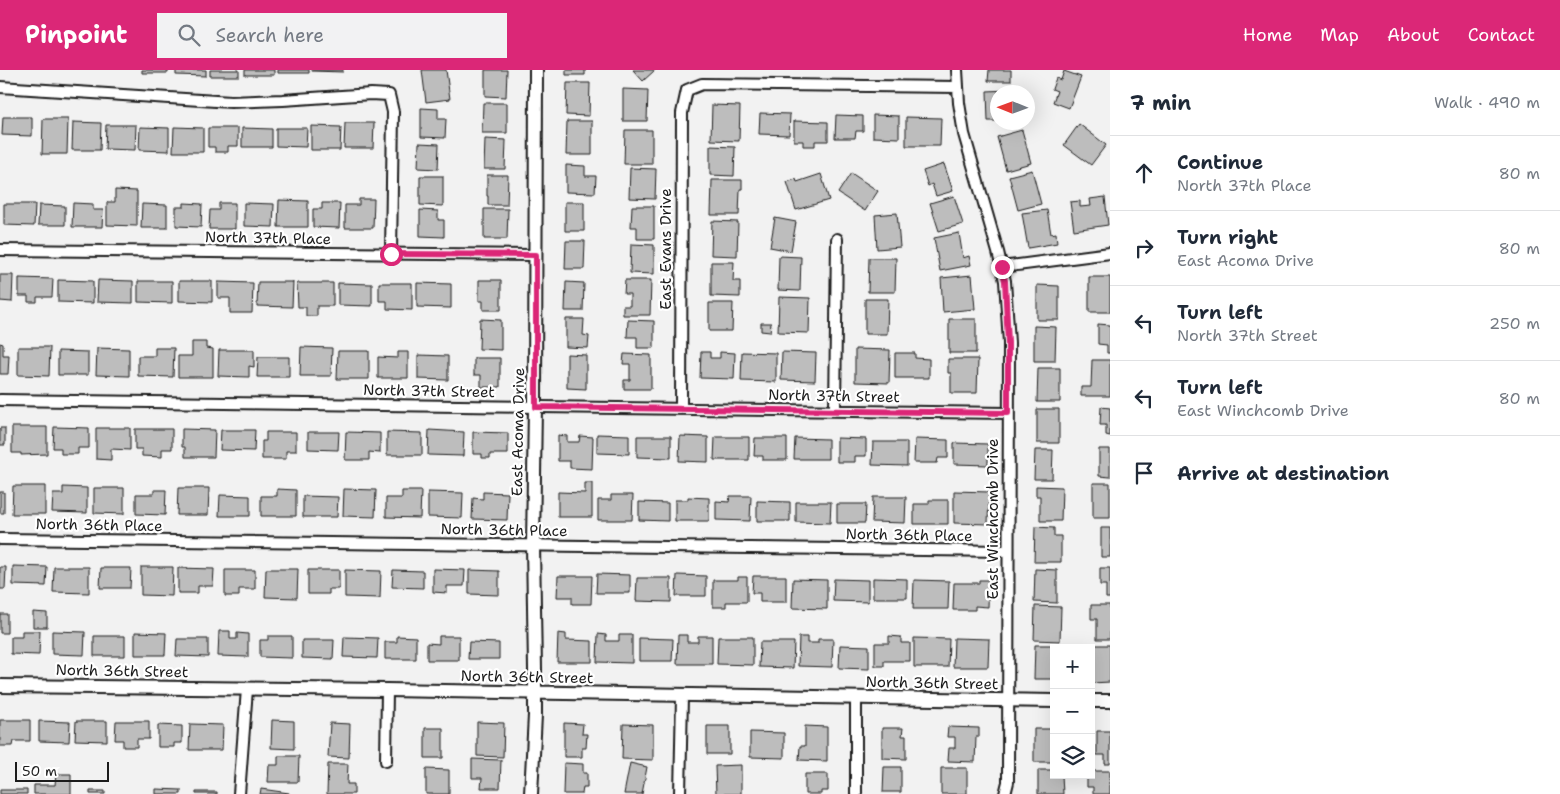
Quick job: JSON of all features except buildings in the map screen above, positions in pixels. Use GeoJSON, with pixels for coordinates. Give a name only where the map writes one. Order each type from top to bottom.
{"type":"FeatureCollection","features":[{"type":"Feature","properties":{"kind":"street","name":"East Acoma Drive"},"geometry":{"type":"LineString","coordinates":[[531,794],[535,693],[533,545],[536,407],[536,70]]}},
{"type":"Feature","properties":{"kind":"street","name":"East Winchcomb Drive"},"geometry":{"type":"LineString","coordinates":[[957,70],[959,103],[964,134],[1005,281],[1008,343],[1008,782],[1005,794]]}},
{"type":"Feature","properties":{"kind":"street","name":"East Evans Drive"},"geometry":{"type":"LineString","coordinates":[[681,409],[682,114],[687,90],[702,84],[958,87]]}},
{"type":"Feature","properties":{"kind":"street"},"geometry":{"type":"LineString","coordinates":[[0,87],[231,102],[371,94],[389,95],[393,112],[391,254]]}},
{"type":"Feature","properties":{"kind":"street"},"geometry":{"type":"LineString","coordinates":[[835,411],[837,239]]}},
{"type":"Feature","properties":{"kind":"street","name":"North 37th Place"},"geometry":{"type":"LineString","coordinates":[[0,250],[536,255]]}},
{"type":"Feature","properties":{"kind":"street"},"geometry":{"type":"LineString","coordinates":[[1002,267],[1110,253]]}},
{"type":"Feature","properties":{"kind":"street","name":"North 37th Street"},"geometry":{"type":"LineString","coordinates":[[0,400],[1008,413]]}},
{"type":"Feature","properties":{"kind":"street","name":"North 36th Place"},"geometry":{"type":"LineString","coordinates":[[0,539],[1008,551]]}},
{"type":"Feature","properties":{"kind":"street","name":"North 36th Street"},"geometry":{"type":"LineString","coordinates":[[0,686],[1050,701]]}},
{"type":"Feature","properties":{"kind":"street"},"geometry":{"type":"LineString","coordinates":[[239,794],[247,689]]}},
{"type":"Feature","properties":{"kind":"street"},"geometry":{"type":"LineString","coordinates":[[386,761],[387,690]]}},
{"type":"Feature","properties":{"kind":"street"},"geometry":{"type":"LineString","coordinates":[[680,794],[682,696]]}},
{"type":"Feature","properties":{"kind":"street"},"geometry":{"type":"LineString","coordinates":[[856,698],[856,794]]}},
{"type":"Feature","properties":{"kind":"street"},"geometry":{"type":"LineString","coordinates":[[1095,701],[1110,701]]}},
{"type":"Feature","properties":{"kind":"route"},"geometry":{"type":"LineString","coordinates":[[391,254],[536,255],[536,407],[1008,413],[1008,343],[1005,281],[1002,267]]}}]}
